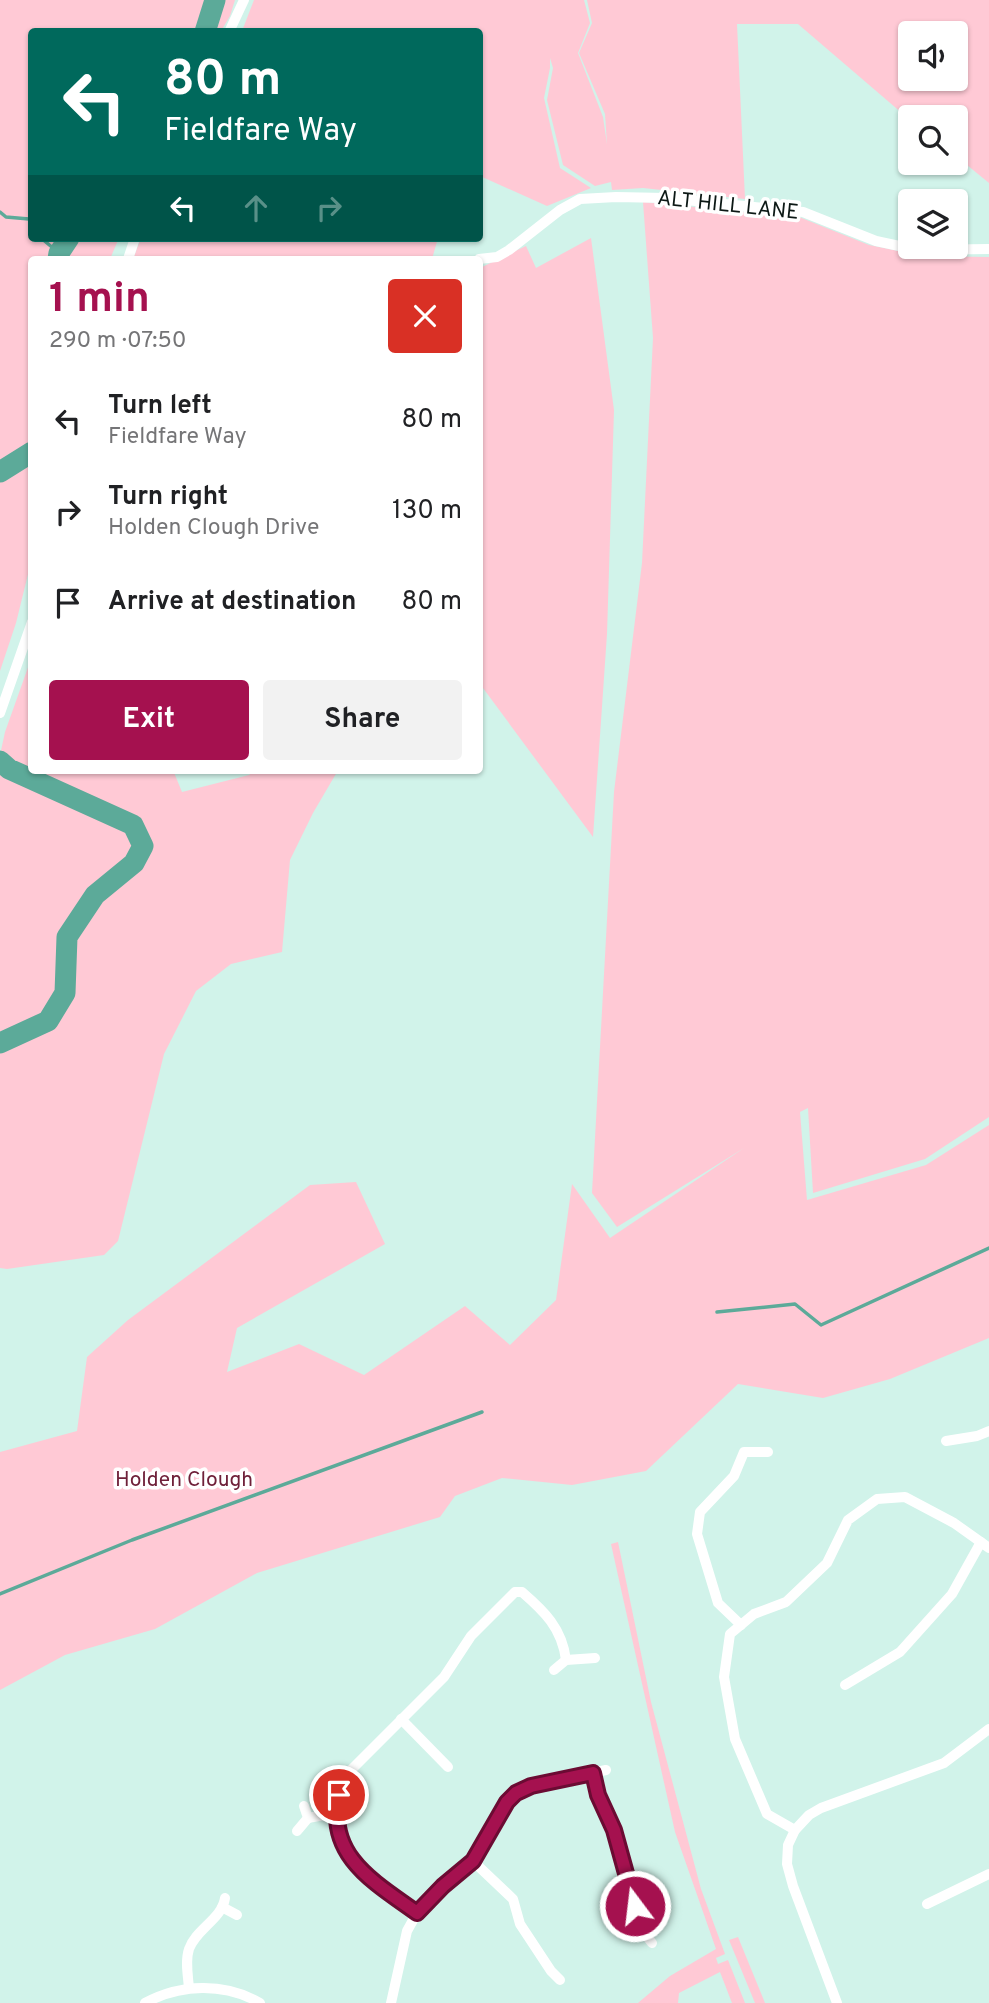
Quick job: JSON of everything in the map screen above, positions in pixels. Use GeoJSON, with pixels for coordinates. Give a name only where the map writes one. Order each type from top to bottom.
{"type":"FeatureCollection","features":[{"type":"Feature","properties":{"kind":"street"},"geometry":{"type":"LineString","coordinates":[[231,28],[244,0]]}},
{"type":"Feature","properties":{"kind":"street","name":"ALT HILL LANE"},"geometry":{"type":"LineString","coordinates":[[483,259],[496,257],[509,250],[560,210],[580,199],[616,197],[666,198],[803,212],[876,242],[918,250],[989,249]]}},
{"type":"Feature","properties":{"kind":"street"},"geometry":{"type":"LineString","coordinates":[[0,713],[28,633]]}},
{"type":"Feature","properties":{"kind":"street"},"geometry":{"type":"LineString","coordinates":[[946,1441],[977,1436],[989,1431]]}},
{"type":"Feature","properties":{"kind":"street"},"geometry":{"type":"LineString","coordinates":[[741,1625],[718,1603],[697,1534],[700,1512],[734,1476],[744,1452],[768,1452]]}},
{"type":"Feature","properties":{"kind":"street"},"geometry":{"type":"LineString","coordinates":[[795,1830],[767,1814],[735,1739],[724,1677],[730,1634],[754,1614],[786,1602],[827,1563],[848,1520],[877,1499],[905,1497],[985,1545],[952,1594],[900,1651],[845,1685]]}},
{"type":"Feature","properties":{"kind":"street"},"geometry":{"type":"LineString","coordinates":[[417,1913],[374,1883],[356,1864],[341,1842],[335,1813],[348,1773],[444,1677],[471,1636],[515,1592],[522,1592],[547,1613],[562,1642],[566,1660]]}},
{"type":"Feature","properties":{"kind":"street"},"geometry":{"type":"LineString","coordinates":[[554,1670],[566,1660],[594,1658]]}},
{"type":"Feature","properties":{"kind":"street"},"geometry":{"type":"LineString","coordinates":[[401,1718],[448,1767]]}},
{"type":"Feature","properties":{"kind":"street"},"geometry":{"type":"LineString","coordinates":[[837,2003],[787,1864],[788,1845],[795,1830],[809,1815],[821,1808],[944,1763],[989,1729]]}},
{"type":"Feature","properties":{"kind":"street"},"geometry":{"type":"LineString","coordinates":[[391,2003],[407,1931],[417,1913],[473,1861],[507,1802],[516,1793],[531,1786],[606,1770]]}},
{"type":"Feature","properties":{"kind":"street"},"geometry":{"type":"LineString","coordinates":[[593,1773],[598,1795],[614,1830],[640,1928],[652,1943]]}},
{"type":"Feature","properties":{"kind":"street"},"geometry":{"type":"LineString","coordinates":[[304,1806],[308,1818]]}},
{"type":"Feature","properties":{"kind":"street"},"geometry":{"type":"LineString","coordinates":[[297,1831],[308,1818],[335,1813]]}},
{"type":"Feature","properties":{"kind":"street"},"geometry":{"type":"LineString","coordinates":[[473,1861],[513,1899],[520,1924],[560,1980]]}},
{"type":"Feature","properties":{"kind":"street"},"geometry":{"type":"LineString","coordinates":[[927,1904],[989,1874]]}},
{"type":"Feature","properties":{"kind":"street"},"geometry":{"type":"LineString","coordinates":[[189,1988],[187,1965],[190,1948],[199,1934],[223,1903],[237,1914]]}},
{"type":"Feature","properties":{"kind":"street"},"geometry":{"type":"LineString","coordinates":[[145,2003],[161,1994],[204,1987],[235,1991],[260,2003]]}},
{"type":"Feature","properties":{"kind":"green space"},"geometry":{"type":"Polygon","coordinates":[[[0,0],[235,0],[223,28],[28,28],[28,242],[117,242],[111,256],[28,256],[28,574],[0,671],[0,0]]]}},
{"type":"Feature","properties":{"kind":"green space"},"geometry":{"type":"Polygon","coordinates":[[[254,0],[584,0],[590,23],[578,53],[603,117],[607,144],[605,114],[579,53],[592,23],[587,0],[989,0],[989,183],[968,166],[968,105],[898,105],[898,110],[798,24],[737,24],[745,199],[643,188],[612,190],[611,182],[595,186],[563,165],[547,100],[553,68],[550,58],[544,98],[560,168],[591,188],[547,206],[483,177],[483,28],[243,28],[254,0]]]}},
{"type":"Feature","properties":{"kind":"green space","name":"Holden Clough"},"geometry":{"type":"Polygon","coordinates":[[[643,202],[799,217],[869,245],[898,251],[898,259],[989,257],[989,1117],[925,1159],[813,1193],[808,1108],[800,1112],[807,1200],[926,1165],[989,1125],[989,1338],[890,1379],[823,1398],[738,1384],[646,1471],[572,1485],[502,1478],[455,1496],[440,1517],[257,1573],[155,1629],[65,1655],[0,1690],[0,1452],[77,1431],[87,1357],[128,1320],[310,1185],[356,1182],[385,1244],[237,1328],[227,1372],[299,1344],[364,1375],[465,1306],[510,1345],[556,1300],[572,1184],[610,1238],[744,1148],[617,1227],[592,1193],[614,792],[642,563],[653,338],[643,202]]]}},
{"type":"Feature","properties":{"kind":"green space"},"geometry":{"type":"Polygon","coordinates":[[[591,238],[614,410],[607,634],[593,837],[483,688],[483,267],[526,246],[536,268],[591,238]]]}},
{"type":"Feature","properties":{"kind":"green space"},"geometry":{"type":"Polygon","coordinates":[[[139,242],[437,242],[433,256],[134,256],[139,242]]]}},
{"type":"Feature","properties":{"kind":"green space"},"geometry":{"type":"Polygon","coordinates":[[[28,667],[28,774],[175,774],[182,792],[250,774],[336,774],[290,860],[282,952],[231,964],[196,991],[164,1054],[118,1241],[104,1255],[7,1269],[0,1268],[0,755],[5,732],[28,667]]]}},
{"type":"Feature","properties":{"kind":"green space"},"geometry":{"type":"Polygon","coordinates":[[[618,1542],[651,1702],[701,1889],[725,1954],[716,1958],[718,1964],[728,1960],[745,2003],[732,2003],[720,1972],[679,1993],[678,2003],[638,2003],[670,1976],[716,1949],[675,1832],[611,1544],[618,1542]]]}},
{"type":"Feature","properties":{"kind":"green space"},"geometry":{"type":"Polygon","coordinates":[[[738,1937],[765,2003],[755,2003],[729,1940],[738,1937]]]}},
{"type":"Feature","properties":{"kind":"waterway"},"geometry":{"type":"LineString","coordinates":[[206,28],[215,0]]}},
{"type":"Feature","properties":{"kind":"waterway"},"geometry":{"type":"LineString","coordinates":[[0,212],[6,217],[28,219]]}},
{"type":"Feature","properties":{"kind":"waterway"},"geometry":{"type":"LineString","coordinates":[[46,242],[59,253]]}},
{"type":"Feature","properties":{"kind":"waterway"},"geometry":{"type":"LineString","coordinates":[[58,256],[66,242]]}},
{"type":"Feature","properties":{"kind":"waterway"},"geometry":{"type":"LineString","coordinates":[[0,472],[28,454]]}},
{"type":"Feature","properties":{"kind":"waterway"},"geometry":{"type":"LineString","coordinates":[[0,761],[9,769],[133,825],[143,846],[134,863],[95,895],[67,937],[65,993],[48,1021],[0,1043]]}},
{"type":"Feature","properties":{"kind":"waterway"},"geometry":{"type":"LineString","coordinates":[[717,1312],[795,1304],[821,1325],[989,1248]]}},
{"type":"Feature","properties":{"kind":"waterway"},"geometry":{"type":"LineString","coordinates":[[0,1594],[132,1540],[482,1412]]}},
{"type":"Feature","properties":{"kind":"route"},"geometry":{"type":"LineString","coordinates":[[339,1795],[335,1813],[337,1827],[348,1854],[374,1883],[417,1913],[473,1861],[501,1811],[516,1793],[531,1786],[593,1773],[598,1795],[614,1830],[635,1906]]}}]}
